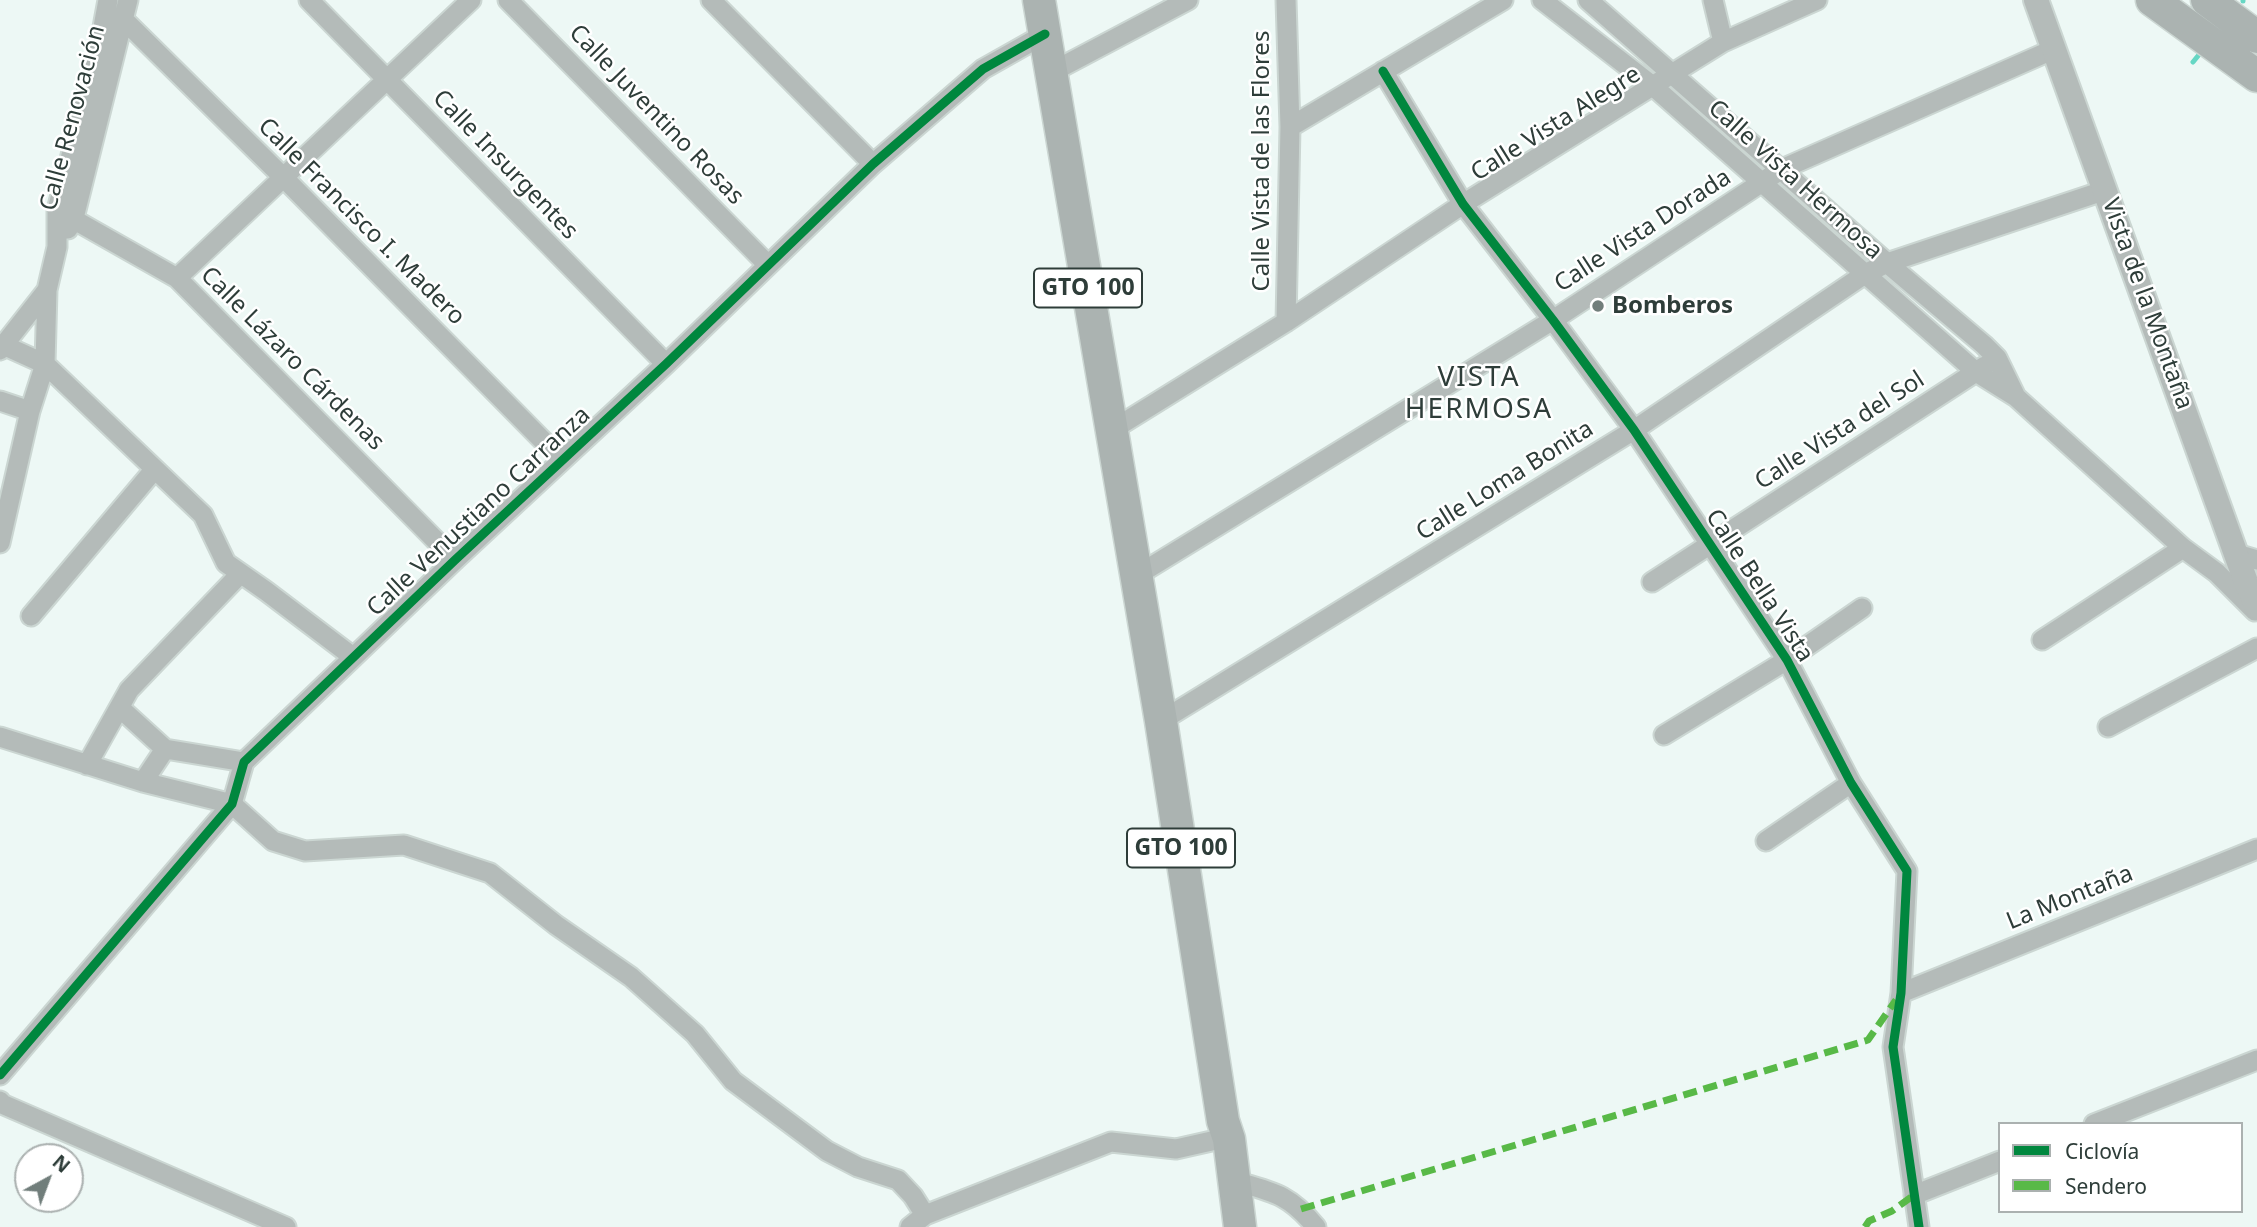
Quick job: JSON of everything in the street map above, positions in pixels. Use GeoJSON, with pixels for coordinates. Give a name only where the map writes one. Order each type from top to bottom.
{"type":"FeatureCollection","features":[{"type":"Feature","properties":{"kind":"main road","name":"GTO 100"},"geometry":{"type":"LineString","coordinates":[[1039,0],[1161,721],[1223,1133],[1234,1181],[1240,1227]]}},
{"type":"Feature","properties":{"kind":"main road"},"geometry":{"type":"LineString","coordinates":[[2152,0],[2257,76]]}},
{"type":"Feature","properties":{"kind":"main road"},"geometry":{"type":"LineString","coordinates":[[2207,0],[2257,37]]}},
{"type":"Feature","properties":{"kind":"main road","name":"GTO 100"},"geometry":{"type":"LineString","coordinates":[[1217,1227],[1223,1133]]}},
{"type":"Feature","properties":{"kind":"street","name":"Calle Renovación"},"geometry":{"type":"LineString","coordinates":[[66,214],[108,0]]}},
{"type":"Feature","properties":{"kind":"street","name":"Calle Renovación"},"geometry":{"type":"LineString","coordinates":[[0,542],[30,411],[45,364],[47,290],[57,247],[128,0]]}},
{"type":"Feature","properties":{"kind":"street","name":"Calle Insurgentes"},"geometry":{"type":"LineString","coordinates":[[309,0],[666,364]]}},
{"type":"Feature","properties":{"kind":"street"},"geometry":{"type":"LineString","coordinates":[[177,278],[471,0]]}},
{"type":"Feature","properties":{"kind":"street","name":"Calle Juventino Rosas"},"geometry":{"type":"LineString","coordinates":[[508,0],[768,265]]}},
{"type":"Feature","properties":{"kind":"street"},"geometry":{"type":"LineString","coordinates":[[711,0],[873,164]]}},
{"type":"Feature","properties":{"kind":"street"},"geometry":{"type":"LineString","coordinates":[[1052,72],[1188,0]]}},
{"type":"Feature","properties":{"kind":"street","name":"Calle Vista de las Flores"},"geometry":{"type":"LineString","coordinates":[[1286,0],[1290,127],[1286,322]]}},
{"type":"Feature","properties":{"kind":"street"},"geometry":{"type":"LineString","coordinates":[[1290,127],[1503,0]]}},
{"type":"Feature","properties":{"kind":"street","name":"Calle Vista Hermosa"},"geometry":{"type":"LineString","coordinates":[[1542,0],[1654,87],[1976,372],[2016,397],[2183,548],[2217,573],[2257,610]]}},
{"type":"Feature","properties":{"kind":"street","name":"Calle Vista Hermosa"},"geometry":{"type":"LineString","coordinates":[[1588,0],[1997,358],[2016,397]]}},
{"type":"Feature","properties":{"kind":"street"},"geometry":{"type":"LineString","coordinates":[[1713,0],[1723,42]]}},
{"type":"Feature","properties":{"kind":"street","name":"Calle Vista Alegre"},"geometry":{"type":"LineString","coordinates":[[1112,430],[1286,322],[1463,204],[1723,42],[1816,0]]}},
{"type":"Feature","properties":{"kind":"street","name":"Vista de la Montaña"},"geometry":{"type":"LineString","coordinates":[[2036,0],[2052,50],[2249,572],[2257,610]]}},
{"type":"Feature","properties":{"kind":"street","name":"Calle Francisco I. Madero"},"geometry":{"type":"LineString","coordinates":[[124,20],[562,460]]}},
{"type":"Feature","properties":{"kind":"street","name":"Calle Venustiano Carranza"},"geometry":{"type":"LineString","coordinates":[[244,762],[455,559],[666,364],[873,164],[983,69],[1045,34]]}},
{"type":"Feature","properties":{"kind":"street","name":"Calle Vista Dorada"},"geometry":{"type":"LineString","coordinates":[[1136,576],[1553,320],[1782,169],[2052,50]]}},
{"type":"Feature","properties":{"kind":"street","name":"Calle Bella Vista"},"geometry":{"type":"LineString","coordinates":[[1383,71],[1463,204],[1634,430],[1787,660],[1851,783],[1908,871],[1901,993],[1893,1047],[1919,1227]]}},
{"type":"Feature","properties":{"kind":"street","name":"Calle Loma Bonita"},"geometry":{"type":"LineString","coordinates":[[1161,721],[1634,430],[1865,274],[1887,263],[2106,190]]}},
{"type":"Feature","properties":{"kind":"street","name":"Calle Lázaro Cárdenas"},"geometry":{"type":"LineString","coordinates":[[66,214],[177,278],[455,559]]}},
{"type":"Feature","properties":{"kind":"street"},"geometry":{"type":"LineString","coordinates":[[47,290],[1,348],[45,364],[203,515],[226,563],[353,657]]}},
{"type":"Feature","properties":{"kind":"street","name":"Calle Vista del Sol"},"geometry":{"type":"LineString","coordinates":[[1652,582],[1997,358]]}},
{"type":"Feature","properties":{"kind":"street"},"geometry":{"type":"LineString","coordinates":[[0,401],[30,411]]}},
{"type":"Feature","properties":{"kind":"street"},"geometry":{"type":"LineString","coordinates":[[31,616],[154,470]]}},
{"type":"Feature","properties":{"kind":"street"},"geometry":{"type":"LineString","coordinates":[[2042,640],[2183,548]]}},
{"type":"Feature","properties":{"kind":"street","name":"Calle Vista Hermosa"},"geometry":{"type":"LineString","coordinates":[[2217,573],[2249,572]]}},
{"type":"Feature","properties":{"kind":"street"},"geometry":{"type":"LineString","coordinates":[[87,765],[129,691],[240,574]]}},
{"type":"Feature","properties":{"kind":"street"},"geometry":{"type":"LineString","coordinates":[[1664,735],[1787,660],[1862,608]]}},
{"type":"Feature","properties":{"kind":"street"},"geometry":{"type":"LineString","coordinates":[[2108,727],[2257,648]]}},
{"type":"Feature","properties":{"kind":"street"},"geometry":{"type":"LineString","coordinates":[[0,1075],[232,804],[244,762],[165,749],[120,708]]}},
{"type":"Feature","properties":{"kind":"street"},"geometry":{"type":"LineString","coordinates":[[0,737],[143,782],[232,804],[273,841],[305,851],[404,845],[489,873],[556,925],[631,977],[695,1034],[733,1081],[827,1150],[858,1167],[898,1180],[913,1196],[918,1221],[1111,1142],[1176,1149],[1223,1133]]}},
{"type":"Feature","properties":{"kind":"street"},"geometry":{"type":"LineString","coordinates":[[143,782],[165,749]]}},
{"type":"Feature","properties":{"kind":"street"},"geometry":{"type":"LineString","coordinates":[[1766,841],[1851,783]]}},
{"type":"Feature","properties":{"kind":"street","name":"La Montaña"},"geometry":{"type":"LineString","coordinates":[[1901,993],[2257,849]]}},
{"type":"Feature","properties":{"kind":"street"},"geometry":{"type":"LineString","coordinates":[[2099,1122],[2257,1060]]}},
{"type":"Feature","properties":{"kind":"street"},"geometry":{"type":"LineString","coordinates":[[1,1103],[286,1227]]}},
{"type":"Feature","properties":{"kind":"street"},"geometry":{"type":"LineString","coordinates":[[1914,1195],[1998,1162]]}},
{"type":"Feature","properties":{"kind":"street"},"geometry":{"type":"LineString","coordinates":[[1234,1181],[1276,1193],[1301,1209],[1316,1227]]}},
{"type":"Feature","properties":{"kind":"waterway"},"geometry":{"type":"LineString","coordinates":[[2193,62],[2202,51]]}},
{"type":"Feature","properties":{"kind":"marked path"},"geometry":{"type":"LineString","coordinates":[[1301,1209],[1868,1040],[1896,1000]]}},
{"type":"Feature","properties":{"kind":"marked path"},"geometry":{"type":"LineString","coordinates":[[1865,1227],[1869,1221],[1892,1211],[1914,1195]]}},
{"type":"Feature","properties":{"kind":"cycle path"},"geometry":{"type":"LineString","coordinates":[[0,1075],[232,804],[244,762],[455,560],[666,364],[873,164],[983,69],[1045,34]]}},
{"type":"Feature","properties":{"kind":"cycle path"},"geometry":{"type":"LineString","coordinates":[[1383,71],[1463,204],[1634,430],[1787,660],[1851,783],[1907,871],[1901,993],[1893,1047],[1919,1227]]}},
{"type":"Feature","properties":{"kind":"place","name":"Bomberos"},"geometry":{"type":"Point","coordinates":[1598,306]}},
{"type":"Feature","properties":{"kind":"district","name":"VISTA HERMOSA"},"geometry":{"type":"Point","coordinates":[1479,394]}}]}
